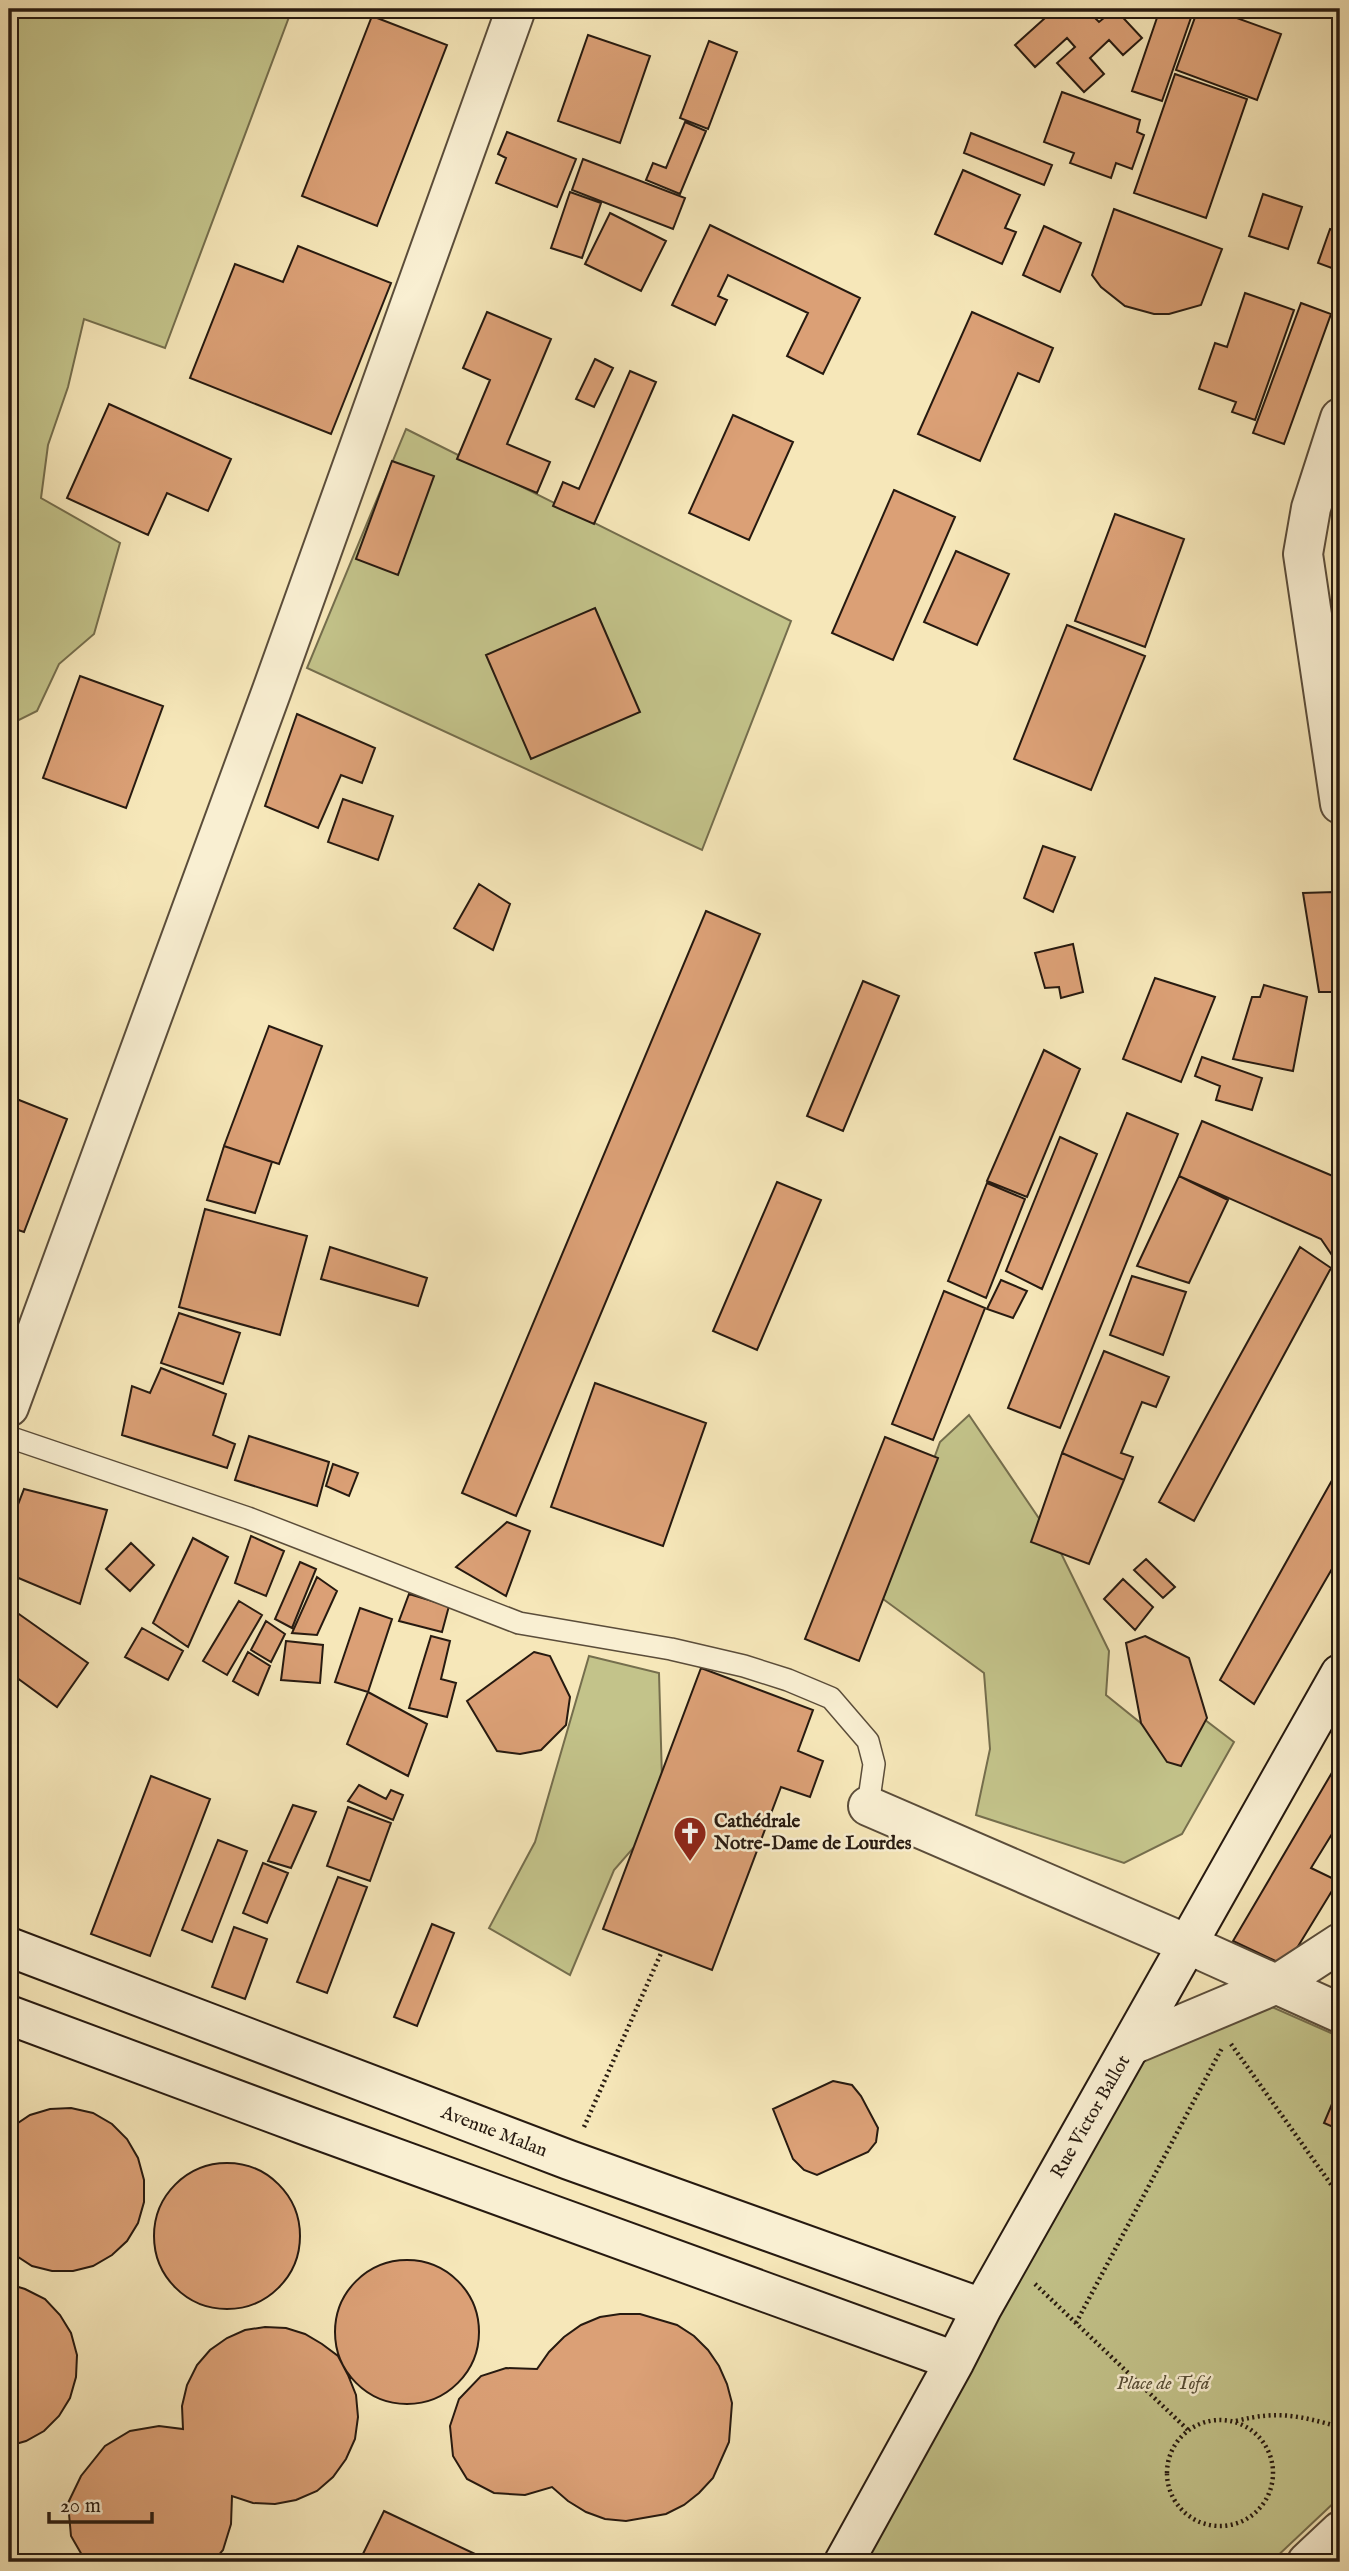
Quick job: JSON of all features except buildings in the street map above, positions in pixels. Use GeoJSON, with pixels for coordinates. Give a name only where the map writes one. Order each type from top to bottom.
{"type":"FeatureCollection","features":[{"type":"Feature","properties":{"kind":"main road"},"geometry":{"type":"LineString","coordinates":[[9,1408],[272,690],[516,9]]}},
{"type":"Feature","properties":{"kind":"main road"},"geometry":{"type":"LineString","coordinates":[[1340,418],[1326,518],[1304,539],[1304,570],[1340,804]]}},
{"type":"Feature","properties":{"kind":"main road","name":"Rue Victor Ballot"},"geometry":{"type":"LineString","coordinates":[[844,2562],[956,2361],[982,2308],[1340,1674]]}},
{"type":"Feature","properties":{"kind":"main road"},"geometry":{"type":"LineString","coordinates":[[868,1805],[1340,2013]]}},
{"type":"Feature","properties":{"kind":"main road"},"geometry":{"type":"LineString","coordinates":[[1132,2045],[1277,1984],[1340,1943]]}},
{"type":"Feature","properties":{"kind":"main road","name":"Avenue Malan"},"geometry":{"type":"LineString","coordinates":[[9,1947],[569,2160],[982,2308]]}},
{"type":"Feature","properties":{"kind":"main road"},"geometry":{"type":"LineString","coordinates":[[9,2015],[956,2361]]}},
{"type":"Feature","properties":{"kind":"main road"},"geometry":{"type":"LineString","coordinates":[[310,2127],[335,2072]]}},
{"type":"Feature","properties":{"kind":"main road"},"geometry":{"type":"LineString","coordinates":[[1307,2562],[1340,2531]]}},
{"type":"Feature","properties":{"kind":"lane"},"geometry":{"type":"LineString","coordinates":[[9,1437],[248,1518],[519,1623],[671,1649],[789,1680],[831,1698],[868,1741],[874,1764],[868,1805]]}},
{"type":"Feature","properties":{"kind":"path"},"geometry":{"type":"LineString","coordinates":[[569,2160],[662,1951]]}},
{"type":"Feature","properties":{"kind":"path"},"geometry":{"type":"LineString","coordinates":[[1076,2323],[1227,2038],[1340,2197]]}},
{"type":"Feature","properties":{"kind":"path"},"geometry":{"type":"LineString","coordinates":[[1009,2260],[1188,2430]]}},
{"type":"Feature","properties":{"kind":"path"},"geometry":{"type":"LineString","coordinates":[[1236,2421],[1251,2429],[1263,2441],[1273,2472],[1271,2489],[1264,2504],[1252,2516],[1237,2524],[1220,2527],[1204,2525],[1189,2517],[1173,2498],[1166,2474],[1176,2442],[1188,2430],[1203,2422],[1219,2419],[1236,2421],[1273,2414],[1305,2417],[1340,2427]]}},
{"type":"Feature","properties":{"kind":"green space"},"geometry":{"type":"Polygon","coordinates":[[[9,9],[292,9],[165,348],[84,319],[68,387],[48,445],[41,498],[120,543],[94,634],[59,664],[37,711],[11,724],[9,723],[9,9]]]}},
{"type":"Feature","properties":{"kind":"green space"},"geometry":{"type":"Polygon","coordinates":[[[406,429],[791,621],[702,850],[307,668],[406,429]]]}},
{"type":"Feature","properties":{"kind":"green space"},"geometry":{"type":"Polygon","coordinates":[[[969,1415],[1057,1545],[1109,1651],[1106,1695],[1168,1745],[1192,1710],[1234,1742],[1182,1834],[1124,1863],[976,1815],[990,1749],[984,1673],[883,1599],[940,1442],[969,1415]]]}},
{"type":"Feature","properties":{"kind":"green space"},"geometry":{"type":"Polygon","coordinates":[[[589,1656],[659,1673],[663,1814],[614,1870],[570,1975],[489,1928],[535,1842],[589,1656]]]}},
{"type":"Feature","properties":{"kind":"green space","name":"Place de Tofá"},"geometry":{"type":"Polygon","coordinates":[[[1265,2004],[1340,2037],[1340,2497],[1271,2562],[865,2562],[1138,2059],[1265,2004]]]}},
{"type":"Feature","properties":{"kind":"place","name":"Cathédrale Notre-Dame de Lourdes"},"geometry":{"type":"Point","coordinates":[690,1863]}}]}
